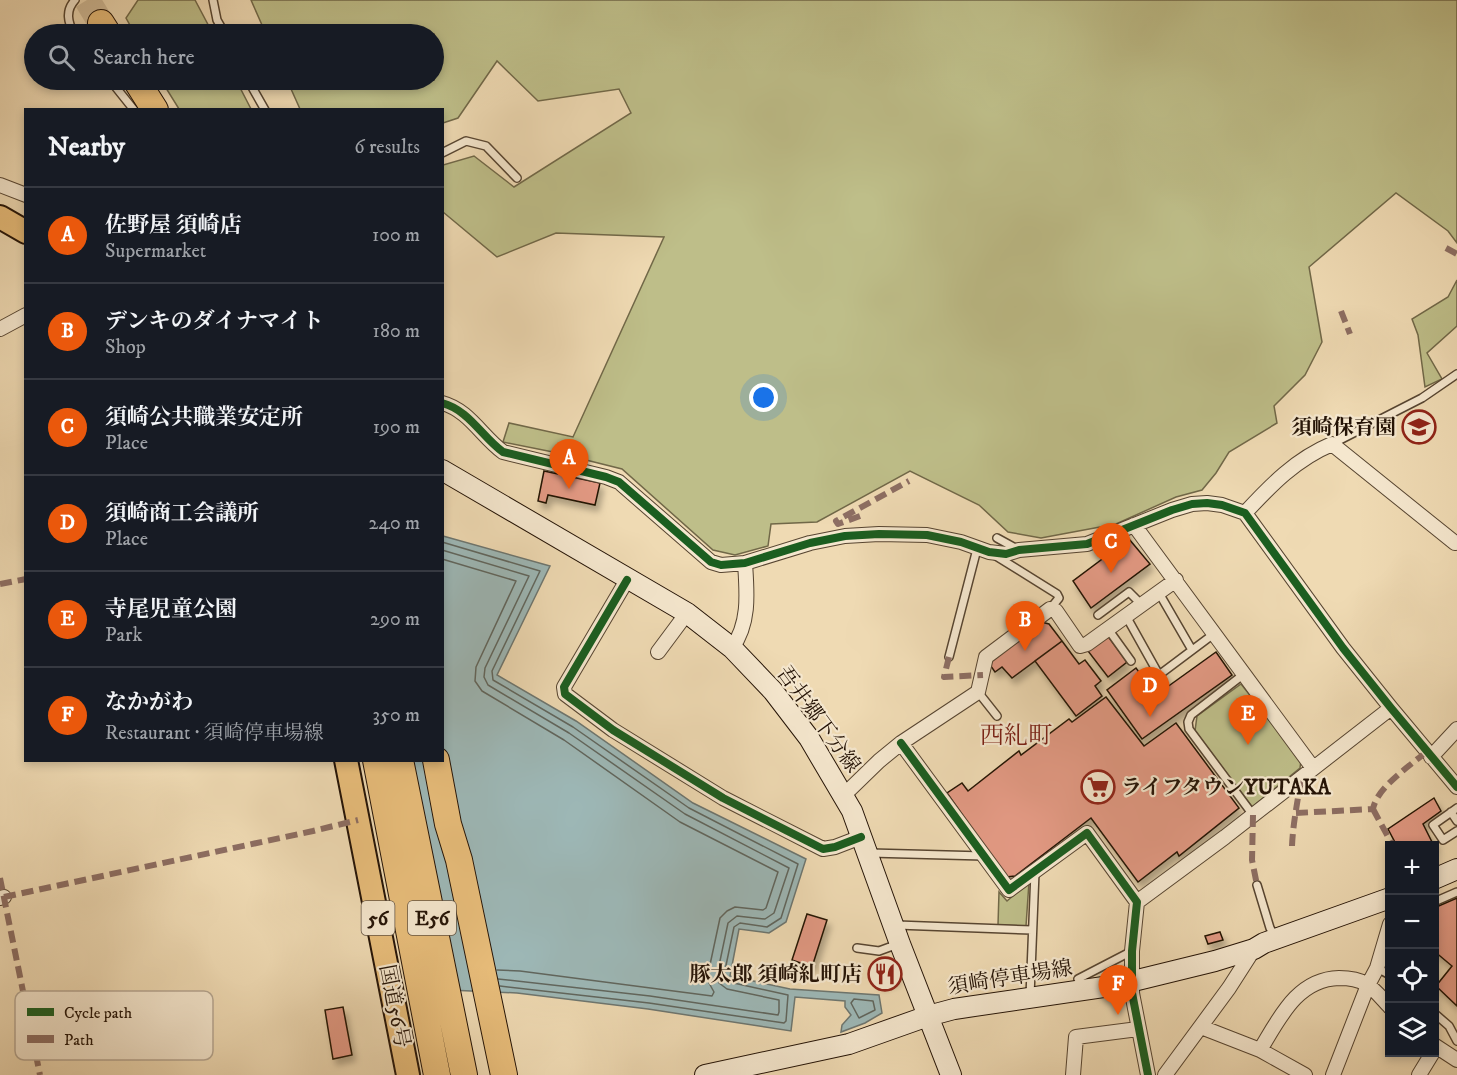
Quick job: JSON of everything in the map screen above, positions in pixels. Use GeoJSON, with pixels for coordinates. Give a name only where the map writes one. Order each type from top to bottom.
{"type":"FeatureCollection","features":[{"type":"Feature","properties":{"kind":"highway"},"geometry":{"type":"LineString","coordinates":[[142,90],[154,108]]}},
{"type":"Feature","properties":{"kind":"highway"},"geometry":{"type":"LineString","coordinates":[[0,217],[24,231]]}},
{"type":"Feature","properties":{"kind":"highway","name":"国道56号"},"geometry":{"type":"LineString","coordinates":[[346,762],[408,1075]]}},
{"type":"Feature","properties":{"kind":"highway"},"geometry":{"type":"LineString","coordinates":[[376,762],[437,1075]]}},
{"type":"Feature","properties":{"kind":"highway","name":"E56"},"geometry":{"type":"LineString","coordinates":[[400,762],[464,1075]]}},
{"type":"Feature","properties":{"kind":"highway"},"geometry":{"type":"LineString","coordinates":[[436,762],[504,1075]]}},
{"type":"Feature","properties":{"kind":"main road","name":"吾井郷下分線"},"geometry":{"type":"LineString","coordinates":[[444,471],[687,613],[732,648],[766,684],[808,738],[844,795],[951,1075]]}},
{"type":"Feature","properties":{"kind":"main road"},"geometry":{"type":"LineString","coordinates":[[1439,877],[1457,869]]}},
{"type":"Feature","properties":{"kind":"main road","name":"須崎停車場線"},"geometry":{"type":"LineString","coordinates":[[705,1075],[744,1071],[849,1044],[954,1009],[1030,999],[1185,969],[1254,949],[1385,899]]}},
{"type":"Feature","properties":{"kind":"street"},"geometry":{"type":"LineString","coordinates":[[0,185],[24,194]]}},
{"type":"Feature","properties":{"kind":"street"},"geometry":{"type":"LineString","coordinates":[[0,329],[24,316]]}},
{"type":"Feature","properties":{"kind":"street"},"geometry":{"type":"LineString","coordinates":[[444,404],[460,411],[492,444],[503,452],[619,482],[711,562],[721,565],[745,563],[810,543],[845,536],[927,531],[983,550],[1006,554],[1019,550],[1087,544],[1192,504],[1222,505],[1245,513],[1343,648],[1457,787]]}},
{"type":"Feature","properties":{"kind":"street"},"geometry":{"type":"LineString","coordinates":[[1245,513],[1276,480],[1295,464],[1332,444],[1455,543]]}},
{"type":"Feature","properties":{"kind":"street"},"geometry":{"type":"LineString","coordinates":[[1134,525],[1313,768]]}},
{"type":"Feature","properties":{"kind":"street"},"geometry":{"type":"LineString","coordinates":[[732,648],[738,640],[744,622],[747,594],[745,563]]}},
{"type":"Feature","properties":{"kind":"street"},"geometry":{"type":"LineString","coordinates":[[627,580],[564,687],[565,694],[621,735],[723,798],[823,849],[864,845]]}},
{"type":"Feature","properties":{"kind":"street"},"geometry":{"type":"LineString","coordinates":[[844,795],[879,761],[902,743],[978,692],[986,657],[1050,609],[1056,611],[1080,646],[1087,644],[1176,580]]}},
{"type":"Feature","properties":{"kind":"street"},"geometry":{"type":"LineString","coordinates":[[658,652],[687,613]]}},
{"type":"Feature","properties":{"kind":"street"},"geometry":{"type":"LineString","coordinates":[[1137,902],[1391,708]]}},
{"type":"Feature","properties":{"kind":"street"},"geometry":{"type":"LineString","coordinates":[[1431,757],[1457,729]]}},
{"type":"Feature","properties":{"kind":"street"},"geometry":{"type":"LineString","coordinates":[[902,743],[1009,890],[1087,833],[1137,902],[1131,981],[1148,1075]]}},
{"type":"Feature","properties":{"kind":"street"},"geometry":{"type":"LineString","coordinates":[[1165,1075],[1245,965],[1254,949]]}},
{"type":"Feature","properties":{"kind":"street"},"geometry":{"type":"LineString","coordinates":[[1333,1075],[1368,985],[1383,971],[1386,949]]}},
{"type":"Feature","properties":{"kind":"street"},"geometry":{"type":"LineString","coordinates":[[1260,1050],[1285,1009],[1308,987],[1326,979],[1355,979],[1368,985],[1385,1003]]}},
{"type":"Feature","properties":{"kind":"street"},"geometry":{"type":"LineString","coordinates":[[1201,1027],[1260,1050],[1305,1075]]}},
{"type":"Feature","properties":{"kind":"street"},"geometry":{"type":"LineString","coordinates":[[1073,1075],[1076,1037],[1138,1029]]}},
{"type":"Feature","properties":{"kind":"street"},"geometry":{"type":"LineString","coordinates":[[1439,1051],[1457,1060]]}},
{"type":"Feature","properties":{"kind":"street"},"geometry":{"type":"LineString","coordinates":[[1419,1075],[1430,1057]]}},
{"type":"Feature","properties":{"kind":"lane"},"geometry":{"type":"LineString","coordinates":[[70,24],[67,18],[75,0]]}},
{"type":"Feature","properties":{"kind":"lane"},"geometry":{"type":"LineString","coordinates":[[213,0],[219,24]]}},
{"type":"Feature","properties":{"kind":"lane"},"geometry":{"type":"LineString","coordinates":[[118,90],[132,108]]}},
{"type":"Feature","properties":{"kind":"lane"},"geometry":{"type":"LineString","coordinates":[[254,90],[264,108]]}},
{"type":"Feature","properties":{"kind":"lane"},"geometry":{"type":"LineString","coordinates":[[444,152],[466,141],[486,146],[517,178]]}},
{"type":"Feature","properties":{"kind":"lane"},"geometry":{"type":"LineString","coordinates":[[1332,444],[1422,398],[1457,374]]}},
{"type":"Feature","properties":{"kind":"lane"},"geometry":{"type":"LineString","coordinates":[[998,537],[1019,550]]}},
{"type":"Feature","properties":{"kind":"lane"},"geometry":{"type":"LineString","coordinates":[[949,657],[983,550],[1057,594],[1059,598],[1050,609]]}},
{"type":"Feature","properties":{"kind":"lane"},"geometry":{"type":"LineString","coordinates":[[1098,615],[1129,592],[1142,605]]}},
{"type":"Feature","properties":{"kind":"lane"},"geometry":{"type":"LineString","coordinates":[[1159,592],[1192,650]]}},
{"type":"Feature","properties":{"kind":"lane"},"geometry":{"type":"LineString","coordinates":[[1126,616],[1159,675],[1215,633]]}},
{"type":"Feature","properties":{"kind":"lane"},"geometry":{"type":"LineString","coordinates":[[1108,629],[1131,661]]}},
{"type":"Feature","properties":{"kind":"lane"},"geometry":{"type":"LineString","coordinates":[[1244,674],[1191,715],[1188,722],[1189,729],[1253,815]]}},
{"type":"Feature","properties":{"kind":"lane"},"geometry":{"type":"LineString","coordinates":[[978,692],[997,716]]}},
{"type":"Feature","properties":{"kind":"lane"},"geometry":{"type":"LineString","coordinates":[[1457,821],[1454,810],[1433,825],[1443,840],[1457,831]]}},
{"type":"Feature","properties":{"kind":"lane"},"geometry":{"type":"LineString","coordinates":[[864,845],[984,856]]}},
{"type":"Feature","properties":{"kind":"lane"},"geometry":{"type":"LineString","coordinates":[[1030,999],[1035,872]]}},
{"type":"Feature","properties":{"kind":"lane"},"geometry":{"type":"LineString","coordinates":[[1257,885],[1270,928],[1276,939]]}},
{"type":"Feature","properties":{"kind":"lane"},"geometry":{"type":"LineString","coordinates":[[1439,900],[1457,892]]}},
{"type":"Feature","properties":{"kind":"lane"},"geometry":{"type":"LineString","coordinates":[[857,948],[879,951],[897,935],[1032,930]]}},
{"type":"Feature","properties":{"kind":"lane"},"geometry":{"type":"LineString","coordinates":[[1078,979],[1132,951]]}},
{"type":"Feature","properties":{"kind":"lane"},"geometry":{"type":"LineString","coordinates":[[1439,1017],[1449,1026],[1457,1041]]}},
{"type":"Feature","properties":{"kind":"green space"},"geometry":{"type":"Polygon","coordinates":[[[138,0],[195,0],[208,24],[129,24],[126,18],[138,0]]]}},
{"type":"Feature","properties":{"kind":"green space"},"geometry":{"type":"Polygon","coordinates":[[[251,0],[1457,0],[1457,243],[1448,231],[1396,193],[1309,267],[1322,342],[1305,375],[1274,406],[1277,423],[1229,452],[1202,490],[1176,497],[1116,524],[1041,538],[1008,532],[979,505],[910,471],[817,522],[771,524],[768,546],[735,555],[713,550],[622,469],[503,442],[509,423],[573,437],[664,237],[556,233],[497,257],[444,213],[444,165],[474,156],[514,187],[631,113],[619,89],[538,101],[497,61],[458,118],[444,123],[444,108],[300,108],[291,90],[444,90],[444,24],[262,24],[251,0]]]}},
{"type":"Feature","properties":{"kind":"green space"},"geometry":{"type":"Polygon","coordinates":[[[167,90],[241,90],[250,108],[178,108],[167,90]]]}},
{"type":"Feature","properties":{"kind":"green space"},"geometry":{"type":"Polygon","coordinates":[[[1457,280],[1457,326],[1427,353],[1442,379],[1425,387],[1418,335],[1412,319],[1448,297],[1457,280]]]}},
{"type":"Feature","properties":{"kind":"green space"},"geometry":{"type":"Polygon","coordinates":[[[1241,684],[1301,760],[1300,768],[1252,807],[1195,731],[1197,716],[1241,684]]]}},
{"type":"Feature","properties":{"kind":"green space"},"geometry":{"type":"Polygon","coordinates":[[[1029,882],[1026,926],[998,925],[999,892],[1007,901],[1029,882]]]}},
{"type":"Feature","properties":{"kind":"water"},"geometry":{"type":"Polygon","coordinates":[[[444,536],[550,566],[497,675],[576,721],[693,803],[806,859],[786,922],[769,933],[739,929],[730,976],[790,989],[879,995],[882,1013],[865,1023],[841,1032],[842,1025],[851,1015],[845,1007],[845,1001],[795,997],[791,1031],[648,1009],[517,993],[427,989],[369,762],[444,762],[444,536]]]}},
{"type":"Feature","properties":{"kind":"building"},"geometry":{"type":"Polygon","coordinates":[[[544,471],[600,483],[595,505],[548,495],[546,503],[538,501],[544,471]]]}},
{"type":"Feature","properties":{"kind":"building"},"geometry":{"type":"Polygon","coordinates":[[[1129,539],[1150,564],[1091,608],[1073,581],[1129,539]]]}},
{"type":"Feature","properties":{"kind":"building"},"geometry":{"type":"Polygon","coordinates":[[[1041,622],[1049,624],[1062,641],[1012,678],[1002,667],[995,672],[988,662],[1041,622]]]}},
{"type":"Feature","properties":{"kind":"building"},"geometry":{"type":"Polygon","coordinates":[[[1108,636],[1127,662],[1108,677],[1088,651],[1108,636]]]}},
{"type":"Feature","properties":{"kind":"building"},"geometry":{"type":"Polygon","coordinates":[[[1062,641],[1079,664],[1085,660],[1101,681],[1095,686],[1102,696],[1076,716],[1035,661],[1062,641]]]}},
{"type":"Feature","properties":{"kind":"building"},"geometry":{"type":"Polygon","coordinates":[[[1216,652],[1232,675],[1142,739],[1107,690],[1136,668],[1156,695],[1216,652]]]}},
{"type":"Feature","properties":{"kind":"building","name":"ライフタウンYUTAKA"},"geometry":{"type":"Polygon","coordinates":[[[1106,697],[1144,746],[1176,723],[1239,808],[1179,856],[1177,852],[1138,882],[1091,818],[1015,876],[1006,877],[947,793],[962,783],[968,791],[1019,751],[1021,755],[1069,719],[1072,722],[1106,697]]]}},
{"type":"Feature","properties":{"kind":"building"},"geometry":{"type":"Polygon","coordinates":[[[1434,798],[1441,811],[1423,824],[1432,841],[1394,841],[1388,829],[1434,798]]]}},
{"type":"Feature","properties":{"kind":"building"},"geometry":{"type":"Polygon","coordinates":[[[1457,898],[1457,1006],[1439,989],[1439,982],[1452,966],[1439,955],[1439,906],[1457,898]]]}},
{"type":"Feature","properties":{"kind":"building"},"geometry":{"type":"Polygon","coordinates":[[[807,914],[827,920],[812,967],[792,960],[807,914]]]}},
{"type":"Feature","properties":{"kind":"building"},"geometry":{"type":"Polygon","coordinates":[[[1220,932],[1223,940],[1208,944],[1205,936],[1220,932]]]}},
{"type":"Feature","properties":{"kind":"building","name":"豚太郎 須崎糺町店"},"geometry":{"type":"Polygon","coordinates":[[[892,964],[897,978],[879,984],[874,970],[892,964]]]}},
{"type":"Feature","properties":{"kind":"building"},"geometry":{"type":"Polygon","coordinates":[[[343,1007],[352,1055],[333,1059],[325,1010],[343,1007]]]}},
{"type":"Feature","properties":{"kind":"tunnel"},"geometry":{"type":"LineString","coordinates":[[87,0],[101,23]]}},
{"type":"Feature","properties":{"kind":"marked path"},"geometry":{"type":"LineString","coordinates":[[1446,248],[1457,254]]}},
{"type":"Feature","properties":{"kind":"marked path"},"geometry":{"type":"LineString","coordinates":[[1341,311],[1350,334]]}},
{"type":"Feature","properties":{"kind":"marked path"},"geometry":{"type":"LineString","coordinates":[[860,516],[838,524],[836,521],[909,481]]}},
{"type":"Feature","properties":{"kind":"marked path"},"geometry":{"type":"LineString","coordinates":[[0,584],[24,579]]}},
{"type":"Feature","properties":{"kind":"marked path"},"geometry":{"type":"LineString","coordinates":[[949,657],[944,677],[983,675]]}},
{"type":"Feature","properties":{"kind":"marked path"},"geometry":{"type":"LineString","coordinates":[[1296,813],[1373,809],[1387,785],[1426,752]]}},
{"type":"Feature","properties":{"kind":"marked path"},"geometry":{"type":"LineString","coordinates":[[1292,846],[1301,777]]}},
{"type":"Feature","properties":{"kind":"marked path"},"geometry":{"type":"LineString","coordinates":[[1373,809],[1390,841]]}},
{"type":"Feature","properties":{"kind":"marked path"},"geometry":{"type":"LineString","coordinates":[[1253,815],[1252,860],[1257,885]]}},
{"type":"Feature","properties":{"kind":"marked path"},"geometry":{"type":"LineString","coordinates":[[4,897],[358,820]]}},
{"type":"Feature","properties":{"kind":"marked path"},"geometry":{"type":"LineString","coordinates":[[0,878],[23,991]]}},
{"type":"Feature","properties":{"kind":"marked path"},"geometry":{"type":"LineString","coordinates":[[37,1060],[40,1075]]}},
{"type":"Feature","properties":{"kind":"cycle path"},"geometry":{"type":"LineString","coordinates":[[444,404],[468,418],[503,452],[619,482],[711,562],[721,565],[745,563],[810,543],[845,536],[879,534],[927,535],[961,542],[989,552],[1006,554],[1019,550],[1087,544],[1192,504],[1222,505],[1245,513],[1343,648],[1457,787]]}},
{"type":"Feature","properties":{"kind":"cycle path"},"geometry":{"type":"LineString","coordinates":[[627,580],[564,687],[565,694],[613,730],[723,798],[823,849],[861,837]]}},
{"type":"Feature","properties":{"kind":"cycle path"},"geometry":{"type":"LineString","coordinates":[[901,743],[1009,890],[1087,833],[1137,902],[1132,951],[1132,993],[1148,1075]]}},
{"type":"Feature","properties":{"kind":"place","name":"須崎保育園"},"geometry":{"type":"Point","coordinates":[1419,427]}},
{"type":"Feature","properties":{"kind":"place","name":"佐野屋 須崎店"},"geometry":{"type":"Point","coordinates":[569,489]}},
{"type":"Feature","properties":{"kind":"place","name":"須崎公共職業安定所"},"geometry":{"type":"Point","coordinates":[1111,573]}},
{"type":"Feature","properties":{"kind":"place","name":"デンキのダイナマイト"},"geometry":{"type":"Point","coordinates":[1025,651]}},
{"type":"Feature","properties":{"kind":"place","name":"須崎商工会議所"},"geometry":{"type":"Point","coordinates":[1150,717]}},
{"type":"Feature","properties":{"kind":"place","name":"寺尾児童公園"},"geometry":{"type":"Point","coordinates":[1248,745]}},
{"type":"Feature","properties":{"kind":"place","name":"ライフタウンYUTAKA"},"geometry":{"type":"Point","coordinates":[1098,787]}},
{"type":"Feature","properties":{"kind":"place","name":"豚太郎 須崎糺町店"},"geometry":{"type":"Point","coordinates":[885,974]}},
{"type":"Feature","properties":{"kind":"place","name":"なかがわ"},"geometry":{"type":"Point","coordinates":[1118,1015]}},
{"type":"Feature","properties":{"kind":"district","name":"西糺町"},"geometry":{"type":"Point","coordinates":[1016,735]}}]}
